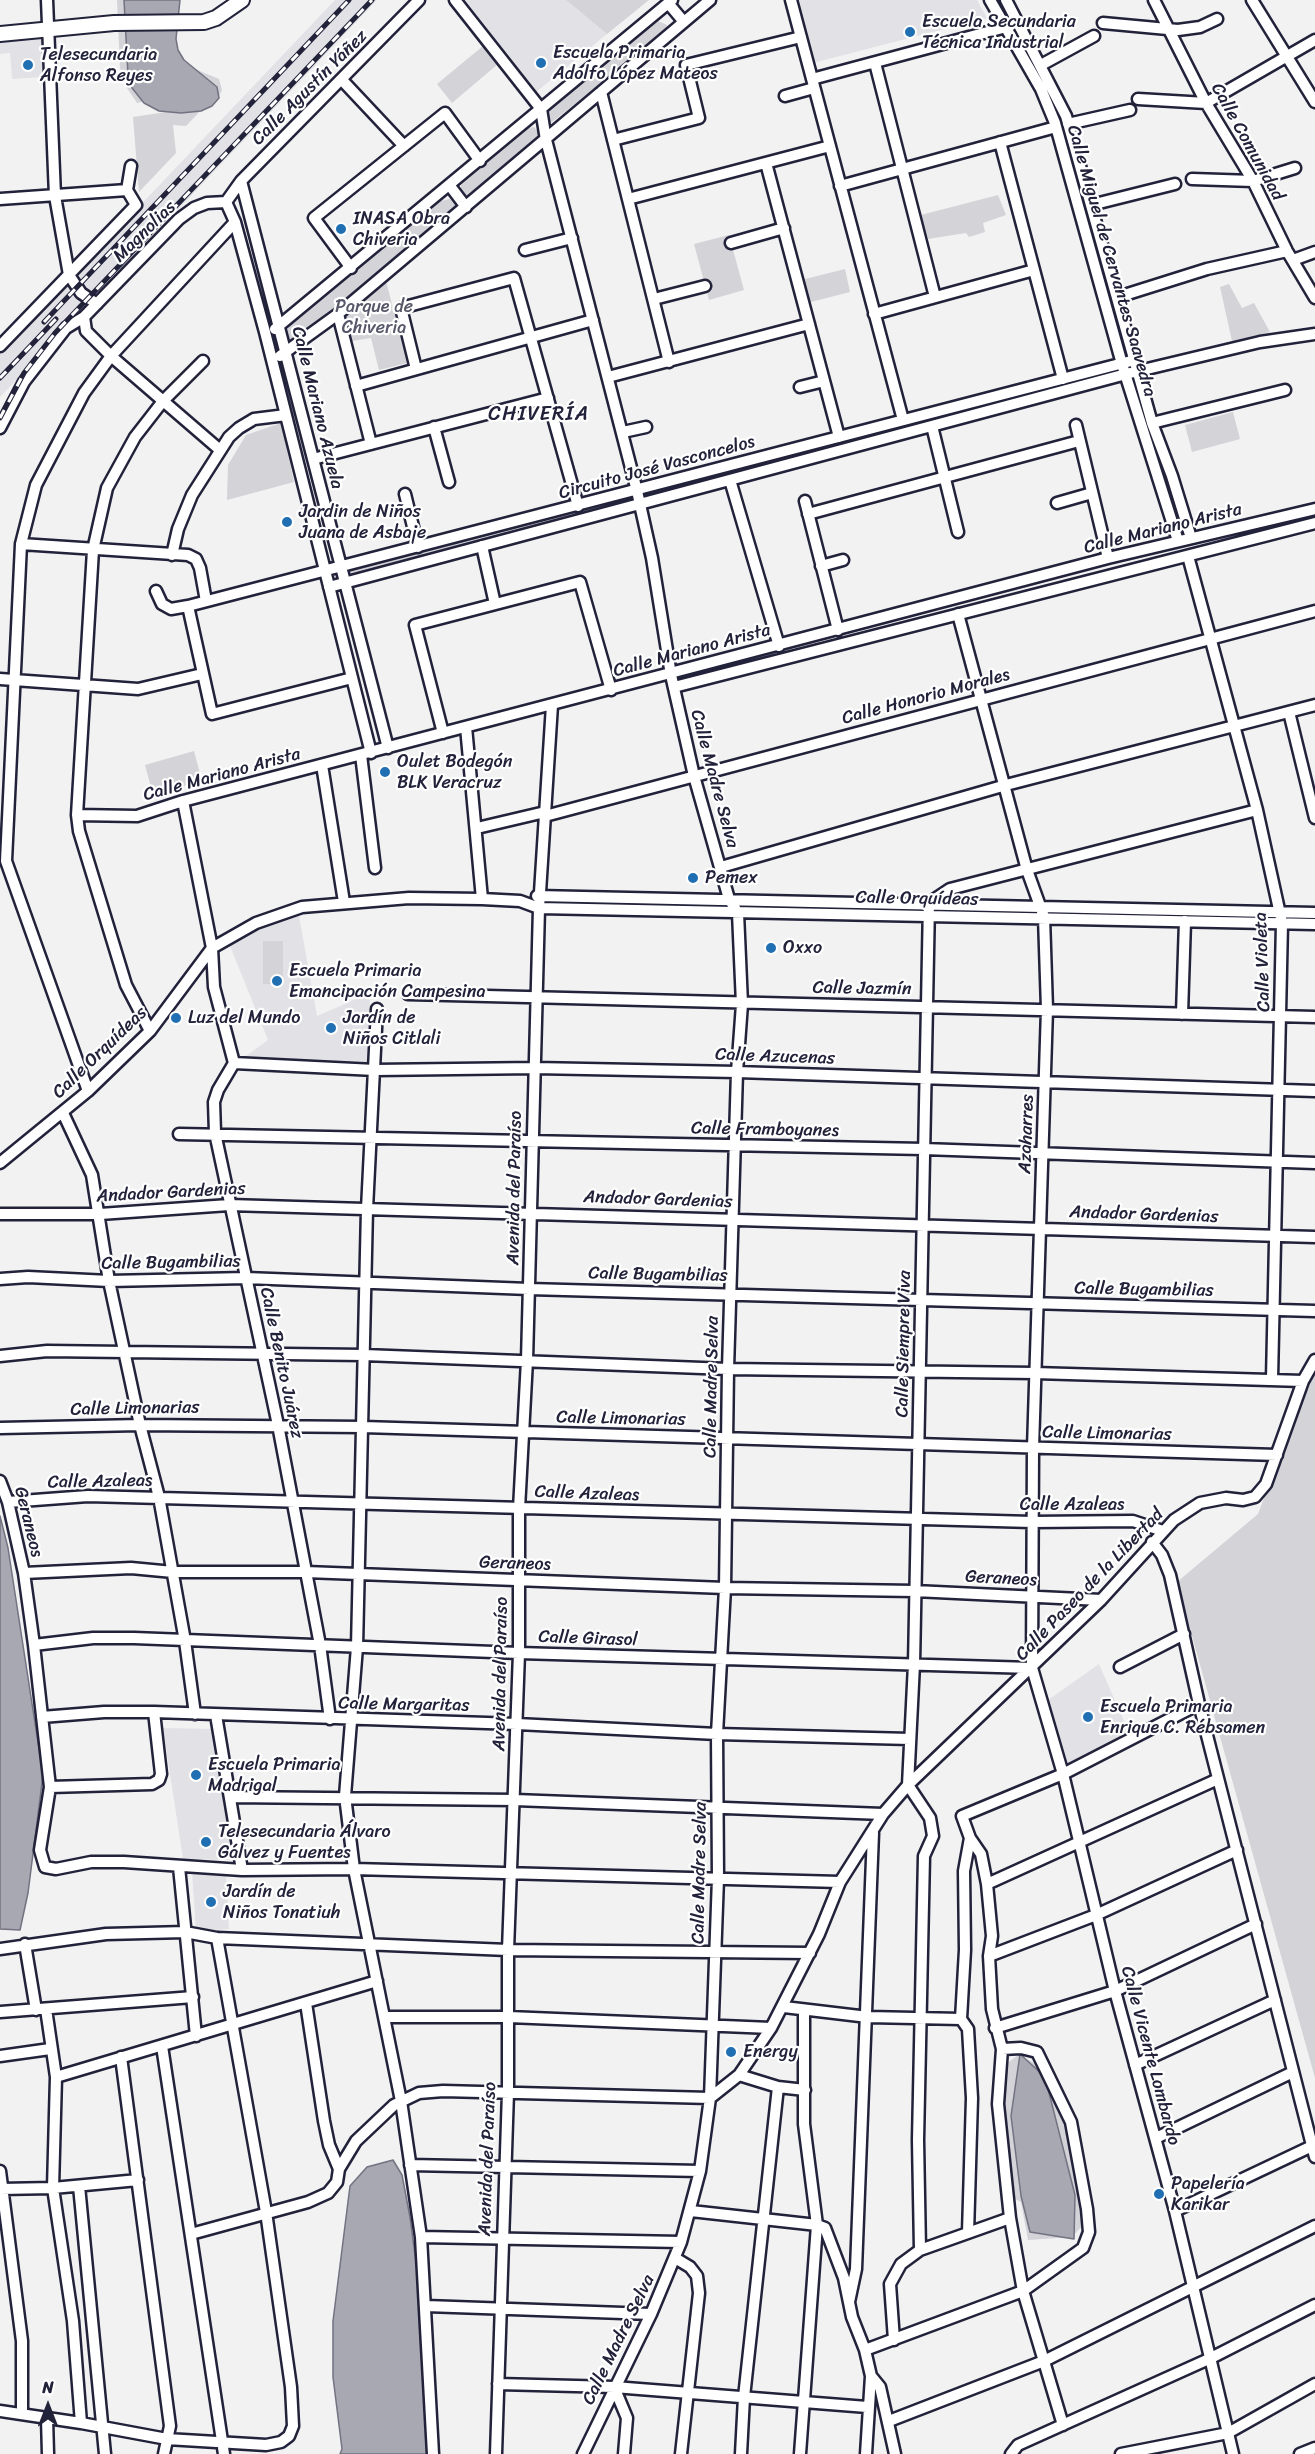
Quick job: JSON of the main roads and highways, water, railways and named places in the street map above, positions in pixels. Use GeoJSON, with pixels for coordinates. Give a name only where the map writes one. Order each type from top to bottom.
{"type":"FeatureCollection","features":[{"type":"Feature","properties":{"kind":"main road"},"geometry":{"type":"LineString","coordinates":[[0,34],[50,31],[114,23],[189,22],[216,18],[242,0]]}},
{"type":"Feature","properties":{"kind":"railway"},"geometry":{"type":"LineString","coordinates":[[44,322],[349,0]]}},
{"type":"Feature","properties":{"kind":"railway"},"geometry":{"type":"LineString","coordinates":[[0,418],[24,373],[55,333],[372,0]]}},
{"type":"Feature","properties":{"kind":"railway"},"geometry":{"type":"LineString","coordinates":[[0,378],[56,319]]}},
{"type":"Feature","properties":{"kind":"place","name":"Escuela Secundaria Técnica Industrial"},"geometry":{"type":"Point","coordinates":[910,32]}},
{"type":"Feature","properties":{"kind":"place","name":"Escuela Primaria Adolfo López Mateos"},"geometry":{"type":"Point","coordinates":[541,63]}},
{"type":"Feature","properties":{"kind":"place","name":"Telesecundaria Alfonso Reyes"},"geometry":{"type":"Point","coordinates":[28,65]}},
{"type":"Feature","properties":{"kind":"place","name":"INASA Obra Chiveria"},"geometry":{"type":"Point","coordinates":[341,229]}},
{"type":"Feature","properties":{"kind":"place","name":"Jardin de Niños Juana de Asbaje"},"geometry":{"type":"Point","coordinates":[287,522]}},
{"type":"Feature","properties":{"kind":"place","name":"Oulet Bodegón BLK Veracruz"},"geometry":{"type":"Point","coordinates":[385,772]}},
{"type":"Feature","properties":{"kind":"place","name":"Pemex"},"geometry":{"type":"Point","coordinates":[693,878]}},
{"type":"Feature","properties":{"kind":"place","name":"Oxxo"},"geometry":{"type":"Point","coordinates":[771,948]}},
{"type":"Feature","properties":{"kind":"place","name":"Escuela Primaria Emancipación Campesina"},"geometry":{"type":"Point","coordinates":[277,981]}},
{"type":"Feature","properties":{"kind":"place","name":"Luz del Mundo"},"geometry":{"type":"Point","coordinates":[176,1018]}},
{"type":"Feature","properties":{"kind":"place","name":"Jardín de Niños Citlali"},"geometry":{"type":"Point","coordinates":[331,1028]}},
{"type":"Feature","properties":{"kind":"place","name":"Escuela Primaria Enrique C. Rébsamen"},"geometry":{"type":"Point","coordinates":[1088,1717]}},
{"type":"Feature","properties":{"kind":"place","name":"Escuela Primaria Madrigal"},"geometry":{"type":"Point","coordinates":[196,1775]}},
{"type":"Feature","properties":{"kind":"place","name":"Telesecundaria Álvaro Gálvez y Fuentes"},"geometry":{"type":"Point","coordinates":[206,1842]}},
{"type":"Feature","properties":{"kind":"place","name":"Jardín de Niños Tonatiuh"},"geometry":{"type":"Point","coordinates":[211,1902]}},
{"type":"Feature","properties":{"kind":"place","name":"Energy"},"geometry":{"type":"Point","coordinates":[731,2052]}},
{"type":"Feature","properties":{"kind":"place","name":"Papelería Karikar"},"geometry":{"type":"Point","coordinates":[1159,2194]}},
{"type":"Feature","properties":{"kind":"district","name":"CHIVERÍA"},"geometry":{"type":"Point","coordinates":[539,415]}},
{"type":"Feature","properties":{"kind":"park label","name":"Parque de Chiveria"},"geometry":{"type":"Point","coordinates":[374,317]}}]}
